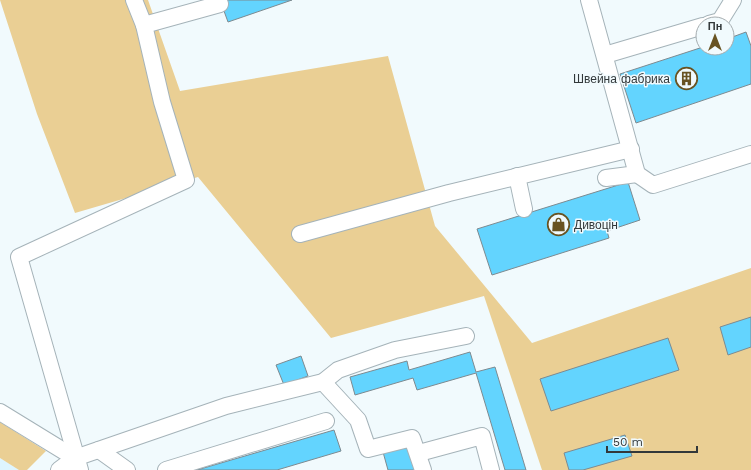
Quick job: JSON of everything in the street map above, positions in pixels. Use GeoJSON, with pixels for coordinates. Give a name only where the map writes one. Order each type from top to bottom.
{"type":"FeatureCollection","features":[{"type":"Feature","properties":{"kind":"street"},"geometry":{"type":"LineString","coordinates":[[78,464],[19,257],[186,180],[162,102],[144,25],[134,0]]}},
{"type":"Feature","properties":{"kind":"street"},"geometry":{"type":"LineString","coordinates":[[589,0],[637,174]]}},
{"type":"Feature","properties":{"kind":"street"},"geometry":{"type":"LineString","coordinates":[[723,16],[733,0]]}},
{"type":"Feature","properties":{"kind":"street"},"geometry":{"type":"LineString","coordinates":[[144,25],[220,4]]}},
{"type":"Feature","properties":{"kind":"street"},"geometry":{"type":"LineString","coordinates":[[605,54],[695,28]]}},
{"type":"Feature","properties":{"kind":"street"},"geometry":{"type":"LineString","coordinates":[[300,234],[449,193],[517,176],[583,164],[631,149]]}},
{"type":"Feature","properties":{"kind":"street"},"geometry":{"type":"LineString","coordinates":[[606,178],[637,174],[653,185],[751,154]]}},
{"type":"Feature","properties":{"kind":"street"},"geometry":{"type":"LineString","coordinates":[[517,176],[524,209]]}},
{"type":"Feature","properties":{"kind":"street"},"geometry":{"type":"LineString","coordinates":[[59,470],[78,464],[99,450],[226,406],[323,382],[338,370],[395,350],[466,336]]}},
{"type":"Feature","properties":{"kind":"street"},"geometry":{"type":"LineString","coordinates":[[323,382],[358,420],[368,449],[412,438],[419,453],[423,470]]}},
{"type":"Feature","properties":{"kind":"street"},"geometry":{"type":"LineString","coordinates":[[0,412],[78,464]]}},
{"type":"Feature","properties":{"kind":"street"},"geometry":{"type":"LineString","coordinates":[[166,470],[326,421]]}},
{"type":"Feature","properties":{"kind":"street"},"geometry":{"type":"LineString","coordinates":[[419,453],[482,436],[491,470]]}},
{"type":"Feature","properties":{"kind":"street"},"geometry":{"type":"LineString","coordinates":[[99,450],[127,470]]}},
{"type":"Feature","properties":{"kind":"shaded area"},"geometry":{"type":"Polygon","coordinates":[[[0,0],[148,0],[180,91],[388,56],[435,226],[532,343],[751,268],[751,470],[542,470],[484,296],[331,338],[198,177],[75,213],[37,114],[0,0]]]}},
{"type":"Feature","properties":{"kind":"shaded area"},"geometry":{"type":"Polygon","coordinates":[[[0,422],[46,451],[27,470],[19,470],[0,458],[0,422]]]}},
{"type":"Feature","properties":{"kind":"shaded area"},"geometry":{"type":"Polygon","coordinates":[[[0,458],[19,470],[0,470],[0,458]]]}},
{"type":"Feature","properties":{"kind":"building"},"geometry":{"type":"Polygon","coordinates":[[[220,0],[292,0],[228,22],[220,0]]]}},
{"type":"Feature","properties":{"kind":"building","name":"Швейна фабрика"},"geometry":{"type":"Polygon","coordinates":[[[746,32],[751,46],[751,84],[636,123],[620,74],[695,50],[695,56],[735,56],[735,36],[746,32]]]}},
{"type":"Feature","properties":{"kind":"building","name":"Дивоцін"},"geometry":{"type":"Polygon","coordinates":[[[628,182],[640,220],[607,231],[609,238],[492,275],[477,229],[628,182]]]}},
{"type":"Feature","properties":{"kind":"building"},"geometry":{"type":"Polygon","coordinates":[[[751,317],[751,347],[728,355],[720,327],[751,317]]]}},
{"type":"Feature","properties":{"kind":"building"},"geometry":{"type":"Polygon","coordinates":[[[668,338],[679,370],[551,411],[540,379],[668,338]]]}},
{"type":"Feature","properties":{"kind":"building"},"geometry":{"type":"Polygon","coordinates":[[[470,352],[476,372],[495,367],[526,470],[505,470],[476,373],[417,390],[413,378],[355,395],[350,377],[407,361],[409,370],[470,352]]]}},
{"type":"Feature","properties":{"kind":"building"},"geometry":{"type":"Polygon","coordinates":[[[301,356],[308,376],[284,385],[276,365],[301,356]]]}},
{"type":"Feature","properties":{"kind":"building"},"geometry":{"type":"Polygon","coordinates":[[[334,430],[341,451],[277,470],[197,470],[334,430]]]}},
{"type":"Feature","properties":{"kind":"building"},"geometry":{"type":"Polygon","coordinates":[[[625,435],[632,456],[583,470],[569,470],[564,453],[625,435]]]}},
{"type":"Feature","properties":{"kind":"building"},"geometry":{"type":"Polygon","coordinates":[[[410,444],[417,470],[388,470],[383,452],[410,444]]]}},
{"type":"Feature","properties":{"kind":"place","name":"Швейна фабрика"},"geometry":{"type":"Point","coordinates":[686,79]}},
{"type":"Feature","properties":{"kind":"place","name":"Дивоцін"},"geometry":{"type":"Point","coordinates":[559,225]}}]}
